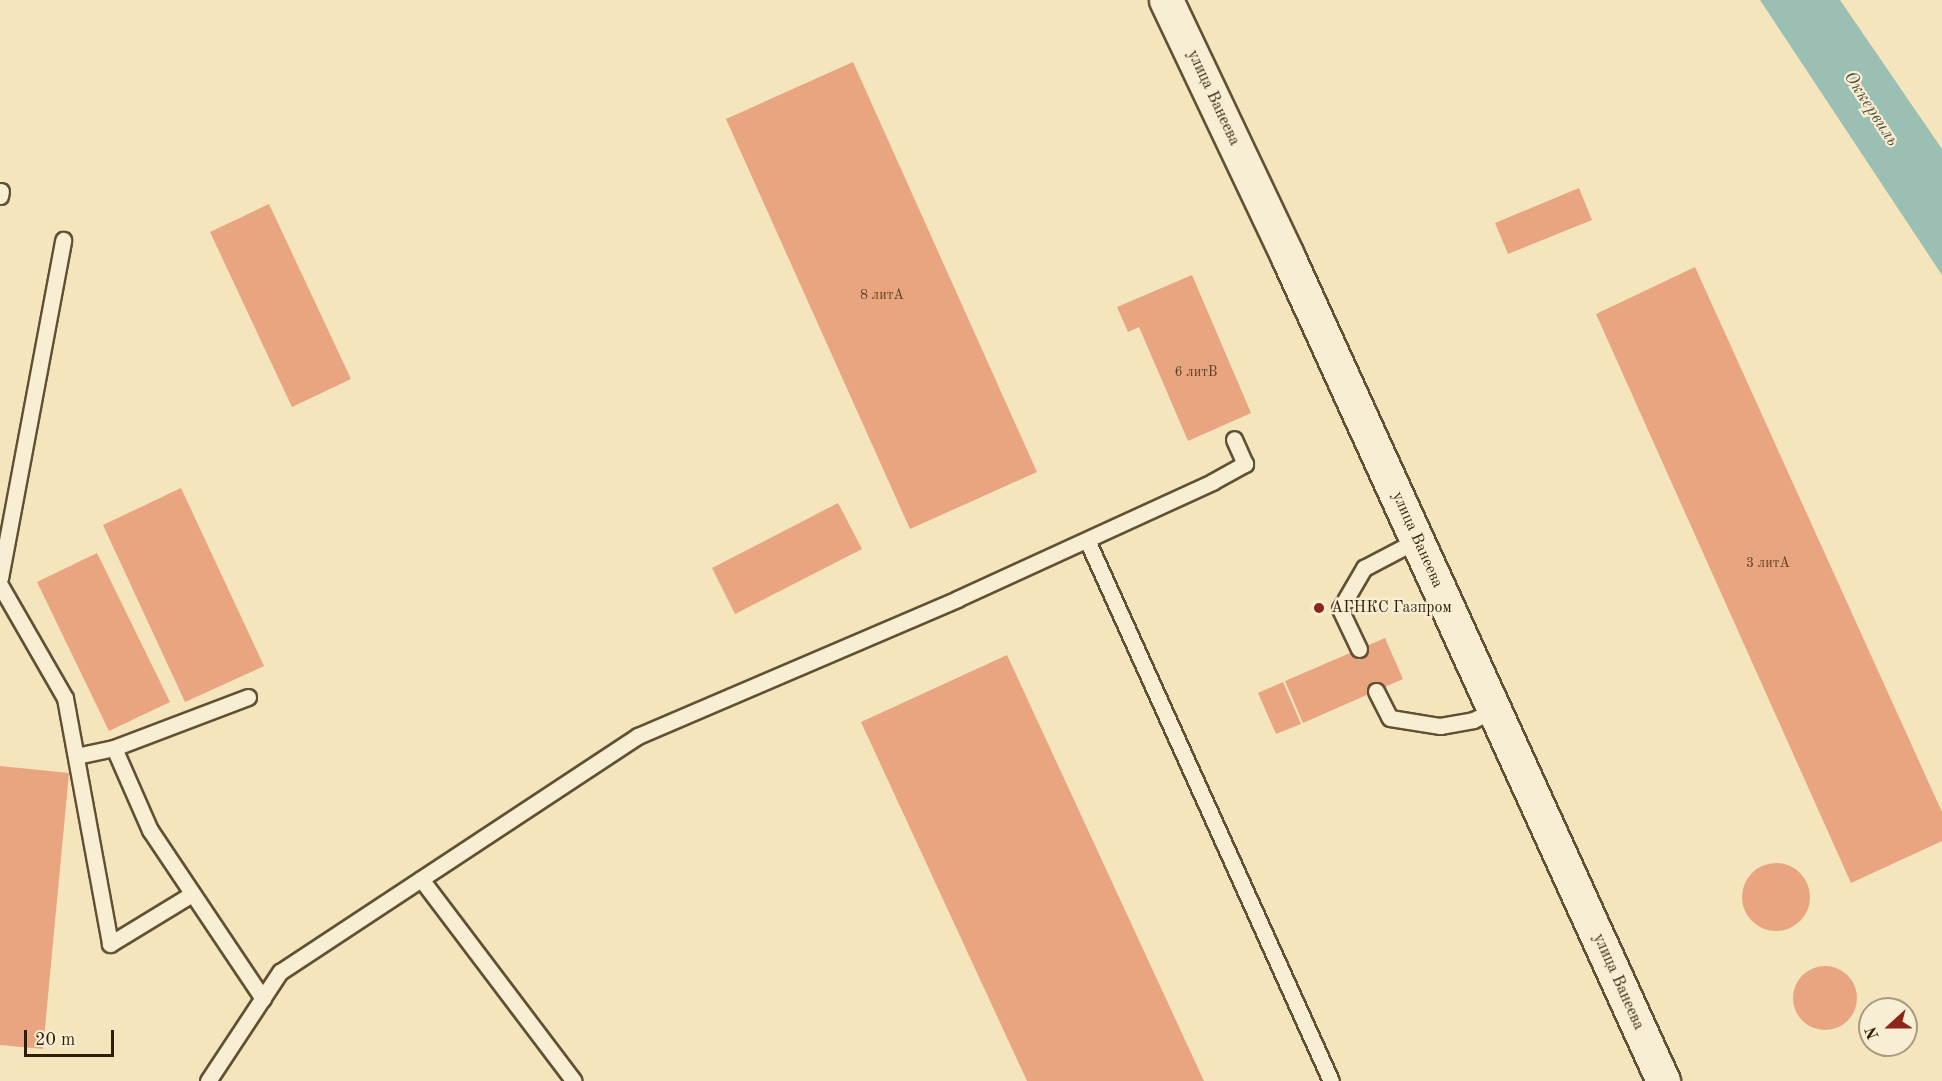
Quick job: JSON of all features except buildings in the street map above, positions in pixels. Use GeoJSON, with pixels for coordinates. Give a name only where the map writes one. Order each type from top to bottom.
{"type":"FeatureCollection","features":[{"type":"Feature","properties":{"kind":"street","name":"улица Ванеева"},"geometry":{"type":"LineString","coordinates":[[1167,0],[1417,540],[1663,1081]]}},
{"type":"Feature","properties":{"kind":"lane"},"geometry":{"type":"LineString","coordinates":[[0,196],[1,191]]}},
{"type":"Feature","properties":{"kind":"lane"},"geometry":{"type":"LineString","coordinates":[[0,578],[63,240]]}},
{"type":"Feature","properties":{"kind":"lane"},"geometry":{"type":"LineString","coordinates":[[208,1081],[280,972],[638,736],[957,600],[1212,482],[1245,464],[1234,439]]}},
{"type":"Feature","properties":{"kind":"lane"},"geometry":{"type":"LineString","coordinates":[[1087,540],[1331,1081]]}},
{"type":"Feature","properties":{"kind":"lane"},"geometry":{"type":"LineString","coordinates":[[1359,649],[1340,609],[1364,568],[1417,540]]}},
{"type":"Feature","properties":{"kind":"lane"},"geometry":{"type":"LineString","coordinates":[[0,585],[65,698],[110,944],[192,894]]}},
{"type":"Feature","properties":{"kind":"lane"},"geometry":{"type":"LineString","coordinates":[[1376,691],[1390,718],[1440,726],[1473,720],[1494,710]]}},
{"type":"Feature","properties":{"kind":"lane"},"geometry":{"type":"LineString","coordinates":[[76,756],[114,748],[248,697]]}},
{"type":"Feature","properties":{"kind":"lane"},"geometry":{"type":"LineString","coordinates":[[114,748],[150,830],[263,999]]}},
{"type":"Feature","properties":{"kind":"lane"},"geometry":{"type":"LineString","coordinates":[[421,879],[574,1081]]}},
{"type":"Feature","properties":{"kind":"water","name":"Оккервиль"},"geometry":{"type":"Polygon","coordinates":[[[1760,0],[1840,0],[1942,149],[1942,275],[1760,0]]]}},
{"type":"Feature","properties":{"kind":"place","name":"АГНКС Газпром"},"geometry":{"type":"Point","coordinates":[1319,608]}}]}
